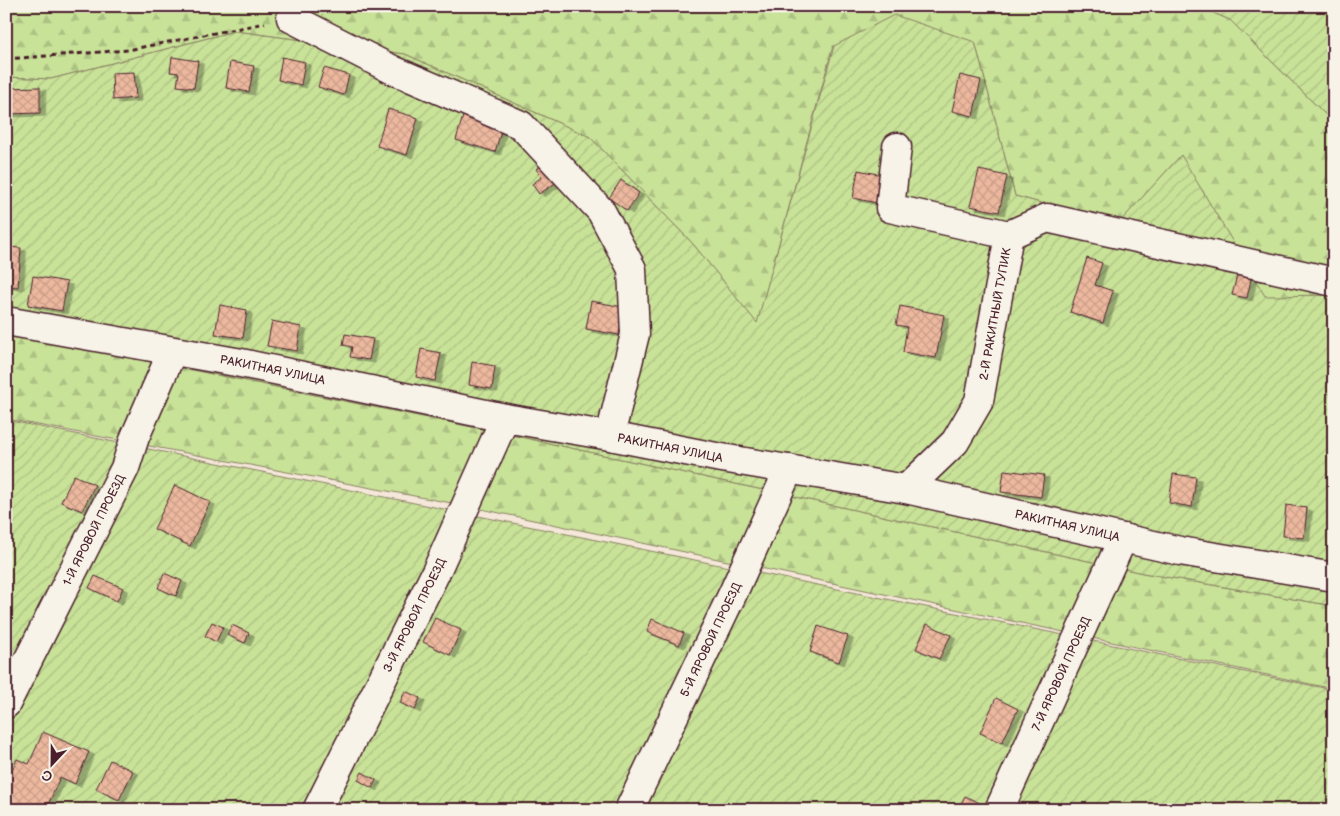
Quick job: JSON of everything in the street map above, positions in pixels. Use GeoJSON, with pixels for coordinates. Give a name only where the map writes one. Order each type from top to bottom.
{"type":"FeatureCollection","features":[{"type":"Feature","properties":{"kind":"street"},"geometry":{"type":"LineString","coordinates":[[291,18],[393,70],[522,125],[601,211],[632,269],[635,334],[610,436]]}},
{"type":"Feature","properties":{"kind":"street","name":"2-Й РАКИТНЫЙ ТУПИК"},"geometry":{"type":"LineString","coordinates":[[897,147],[890,208],[1009,235],[979,401],[956,442],[906,488]]}},
{"type":"Feature","properties":{"kind":"street"},"geometry":{"type":"LineString","coordinates":[[1009,235],[1047,218],[1334,282]]}},
{"type":"Feature","properties":{"kind":"street","name":"РАКИТНАЯ УЛИЦА"},"geometry":{"type":"LineString","coordinates":[[6,321],[377,390],[505,418],[610,436],[716,458],[906,488],[1180,551],[1334,577]]}},
{"type":"Feature","properties":{"kind":"street","name":"1-Й ЯРОВОЙ ПРОЕЗД"},"geometry":{"type":"LineString","coordinates":[[6,704],[126,468],[135,437],[172,352]]}},
{"type":"Feature","properties":{"kind":"street","name":"3-Й ЯРОВОЙ ПРОЕЗД"},"geometry":{"type":"LineString","coordinates":[[316,810],[436,572],[505,418]]}},
{"type":"Feature","properties":{"kind":"street","name":"5-Й ЯРОВОЙ ПРОЕЗД"},"geometry":{"type":"LineString","coordinates":[[629,810],[733,593],[789,469]]}},
{"type":"Feature","properties":{"kind":"street","name":"7-Й ЯРОВОЙ ПРОЕЗД"},"geometry":{"type":"LineString","coordinates":[[999,810],[1123,538]]}},
{"type":"Feature","properties":{"kind":"path"},"geometry":{"type":"LineString","coordinates":[[6,59],[128,50],[291,18]]}},
{"type":"Feature","properties":{"kind":"green space"},"geometry":{"type":"Polygon","coordinates":[[[6,6],[1197,6],[1230,20],[1334,123],[1334,295],[1265,297],[1181,156],[1118,224],[1015,196],[975,42],[833,46],[757,324],[693,244],[590,137],[405,54],[235,31],[51,79],[6,77],[6,6]]]}},
{"type":"Feature","properties":{"kind":"green space"},"geometry":{"type":"Polygon","coordinates":[[[1197,6],[1334,6],[1334,123],[1230,20],[1197,6]]]}},
{"type":"Feature","properties":{"kind":"green space"},"geometry":{"type":"Polygon","coordinates":[[[894,15],[975,42],[1015,196],[1118,224],[1181,155],[1265,296],[1334,295],[1334,606],[1143,573],[507,434],[6,332],[6,77],[51,79],[235,31],[405,54],[590,137],[693,244],[757,323],[834,46],[894,15]]]}},
{"type":"Feature","properties":{"kind":"green space"},"geometry":{"type":"Polygon","coordinates":[[[6,332],[507,434],[1143,573],[1334,606],[1334,689],[462,505],[6,419],[6,332]]]}},
{"type":"Feature","properties":{"kind":"green space"},"geometry":{"type":"Polygon","coordinates":[[[6,420],[1334,690],[1334,810],[6,810],[6,420]]]}},
{"type":"Feature","properties":{"kind":"building"},"geometry":{"type":"Polygon","coordinates":[[[172,57],[198,61],[194,88],[177,86],[179,73],[170,72],[172,57]]]}},
{"type":"Feature","properties":{"kind":"building"},"geometry":{"type":"Polygon","coordinates":[[[282,57],[305,62],[301,85],[278,80],[282,57]]]}},
{"type":"Feature","properties":{"kind":"building"},"geometry":{"type":"Polygon","coordinates":[[[230,62],[254,66],[249,92],[226,88],[230,62]]]}},
{"type":"Feature","properties":{"kind":"building"},"geometry":{"type":"Polygon","coordinates":[[[324,68],[349,75],[344,95],[318,87],[324,68]]]}},
{"type":"Feature","properties":{"kind":"building"},"geometry":{"type":"Polygon","coordinates":[[[134,72],[136,98],[113,100],[112,73],[134,72]]]}},
{"type":"Feature","properties":{"kind":"building"},"geometry":{"type":"Polygon","coordinates":[[[960,75],[981,80],[973,116],[952,111],[960,75]]]}},
{"type":"Feature","properties":{"kind":"building"},"geometry":{"type":"Polygon","coordinates":[[[40,87],[40,113],[7,114],[6,88],[40,87]]]}},
{"type":"Feature","properties":{"kind":"building"},"geometry":{"type":"Polygon","coordinates":[[[388,109],[418,118],[407,155],[377,146],[388,109]]]}},
{"type":"Feature","properties":{"kind":"building"},"geometry":{"type":"Polygon","coordinates":[[[463,116],[502,128],[495,152],[456,140],[463,116]]]}},
{"type":"Feature","properties":{"kind":"building"},"geometry":{"type":"Polygon","coordinates":[[[547,162],[560,180],[539,194],[532,184],[542,177],[536,169],[547,162]]]}},
{"type":"Feature","properties":{"kind":"building"},"geometry":{"type":"Polygon","coordinates":[[[858,170],[883,175],[877,203],[853,198],[858,170]]]}},
{"type":"Feature","properties":{"kind":"building"},"geometry":{"type":"Polygon","coordinates":[[[979,170],[1007,176],[999,212],[970,206],[979,170]]]}},
{"type":"Feature","properties":{"kind":"building"},"geometry":{"type":"Polygon","coordinates":[[[621,180],[639,193],[627,211],[609,198],[621,180]]]}},
{"type":"Feature","properties":{"kind":"building"},"geometry":{"type":"Polygon","coordinates":[[[6,247],[21,248],[18,287],[6,286],[6,247]]]}},
{"type":"Feature","properties":{"kind":"building"},"geometry":{"type":"Polygon","coordinates":[[[1087,258],[1102,263],[1095,285],[1113,291],[1103,323],[1070,312],[1087,258]]]}},
{"type":"Feature","properties":{"kind":"building"},"geometry":{"type":"Polygon","coordinates":[[[1239,267],[1253,270],[1247,298],[1232,295],[1239,267]]]}},
{"type":"Feature","properties":{"kind":"building"},"geometry":{"type":"Polygon","coordinates":[[[33,276],[67,282],[62,311],[28,305],[33,276]]]}},
{"type":"Feature","properties":{"kind":"building"},"geometry":{"type":"Polygon","coordinates":[[[591,301],[623,307],[619,335],[586,329],[591,301]]]}},
{"type":"Feature","properties":{"kind":"building"},"geometry":{"type":"Polygon","coordinates":[[[220,305],[247,310],[243,338],[215,334],[220,305]]]}},
{"type":"Feature","properties":{"kind":"building"},"geometry":{"type":"Polygon","coordinates":[[[900,306],[944,315],[936,358],[903,352],[907,327],[896,325],[900,306]]]}},
{"type":"Feature","properties":{"kind":"building"},"geometry":{"type":"Polygon","coordinates":[[[272,321],[301,327],[297,351],[267,346],[272,321]]]}},
{"type":"Feature","properties":{"kind":"building"},"geometry":{"type":"Polygon","coordinates":[[[345,334],[373,339],[369,360],[350,357],[352,347],[343,345],[345,334]]]}},
{"type":"Feature","properties":{"kind":"building"},"geometry":{"type":"Polygon","coordinates":[[[421,349],[441,353],[435,381],[416,377],[421,349]]]}},
{"type":"Feature","properties":{"kind":"building"},"geometry":{"type":"Polygon","coordinates":[[[472,362],[495,366],[492,389],[469,385],[472,362]]]}},
{"type":"Feature","properties":{"kind":"building"},"geometry":{"type":"Polygon","coordinates":[[[1004,470],[1044,475],[1041,497],[1001,492],[1004,470]]]}},
{"type":"Feature","properties":{"kind":"building"},"geometry":{"type":"Polygon","coordinates":[[[1173,474],[1196,477],[1192,507],[1169,503],[1173,474]]]}},
{"type":"Feature","properties":{"kind":"building"},"geometry":{"type":"Polygon","coordinates":[[[74,475],[95,485],[82,511],[61,502],[74,475]]]}},
{"type":"Feature","properties":{"kind":"building"},"geometry":{"type":"Polygon","coordinates":[[[175,485],[210,502],[190,546],[154,529],[175,485]]]}},
{"type":"Feature","properties":{"kind":"building"},"geometry":{"type":"Polygon","coordinates":[[[1286,505],[1307,508],[1304,538],[1283,536],[1286,505]]]}},
{"type":"Feature","properties":{"kind":"building"},"geometry":{"type":"Polygon","coordinates":[[[164,573],[182,581],[176,596],[158,588],[164,573]]]}},
{"type":"Feature","properties":{"kind":"building"},"geometry":{"type":"Polygon","coordinates":[[[95,576],[123,588],[117,601],[89,588],[95,576]]]}},
{"type":"Feature","properties":{"kind":"building"},"geometry":{"type":"Polygon","coordinates":[[[435,618],[461,630],[450,655],[423,642],[435,618]]]}},
{"type":"Feature","properties":{"kind":"building"},"geometry":{"type":"Polygon","coordinates":[[[652,619],[684,633],[679,645],[647,632],[652,619]]]}},
{"type":"Feature","properties":{"kind":"building"},"geometry":{"type":"Polygon","coordinates":[[[212,622],[223,627],[216,642],[205,636],[212,622]]]}},
{"type":"Feature","properties":{"kind":"building"},"geometry":{"type":"Polygon","coordinates":[[[927,624],[951,635],[939,659],[916,649],[927,624]]]}},
{"type":"Feature","properties":{"kind":"building"},"geometry":{"type":"Polygon","coordinates":[[[232,625],[249,633],[245,643],[227,635],[232,625]]]}},
{"type":"Feature","properties":{"kind":"building"},"geometry":{"type":"Polygon","coordinates":[[[818,626],[848,636],[839,662],[810,652],[818,626]]]}},
{"type":"Feature","properties":{"kind":"building"},"geometry":{"type":"Polygon","coordinates":[[[405,691],[420,698],[415,710],[400,703],[405,691]]]}},
{"type":"Feature","properties":{"kind":"building"},"geometry":{"type":"Polygon","coordinates":[[[996,698],[1018,709],[1002,743],[980,733],[996,698]]]}},
{"type":"Feature","properties":{"kind":"building"},"geometry":{"type":"Polygon","coordinates":[[[43,732],[89,752],[75,784],[60,777],[46,810],[6,810],[6,784],[17,759],[29,764],[43,732]]]}},
{"type":"Feature","properties":{"kind":"building"},"geometry":{"type":"Polygon","coordinates":[[[110,760],[133,771],[119,800],[96,789],[110,760]]]}},
{"type":"Feature","properties":{"kind":"building"},"geometry":{"type":"Polygon","coordinates":[[[362,772],[376,780],[372,788],[358,780],[362,772]]]}},
{"type":"Feature","properties":{"kind":"building"},"geometry":{"type":"Polygon","coordinates":[[[965,796],[988,807],[986,810],[958,810],[965,796]]]}}]}
